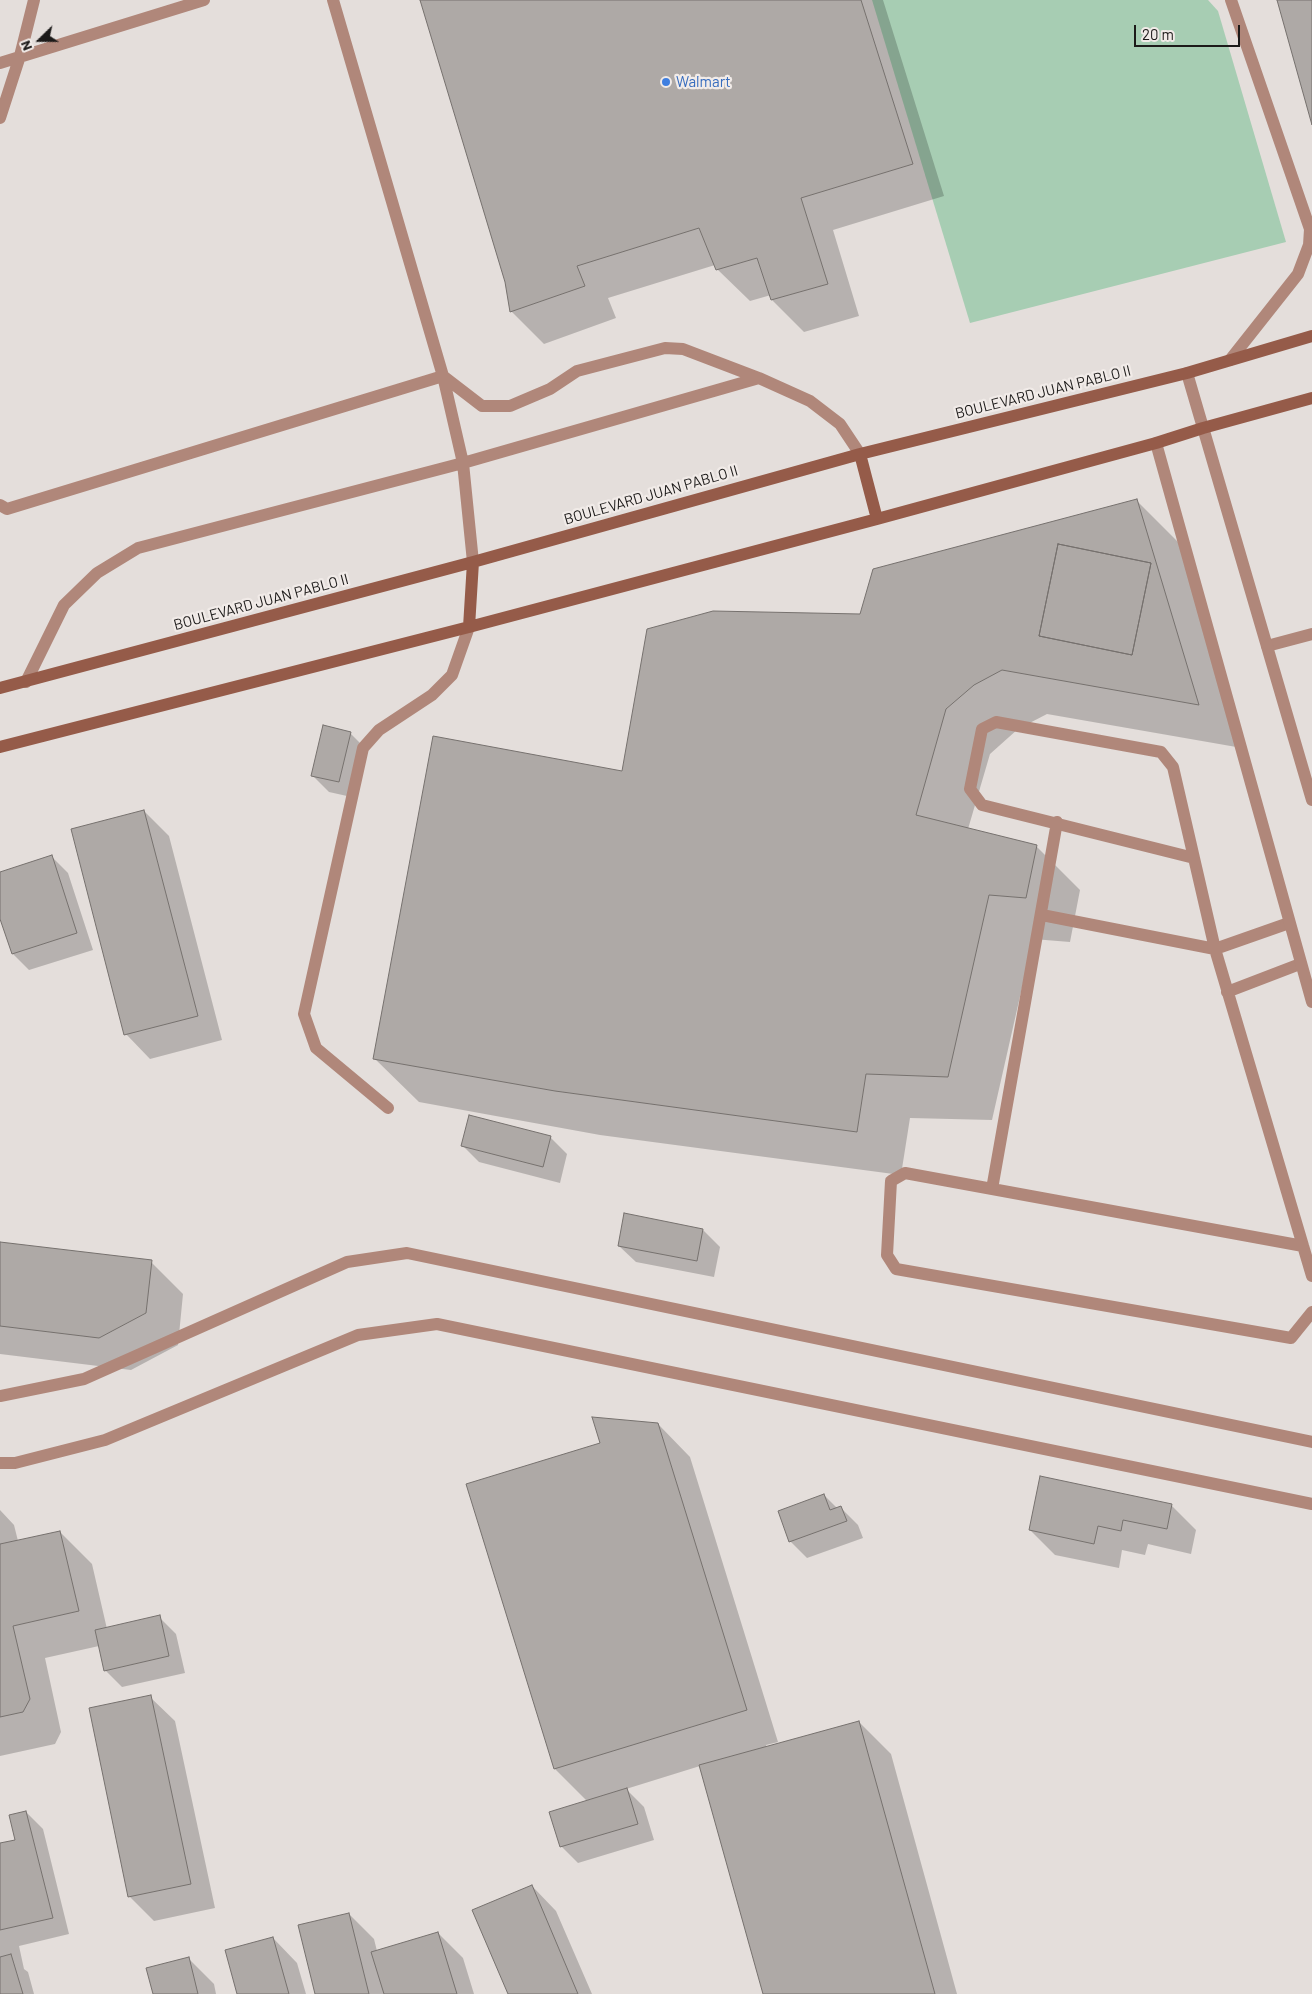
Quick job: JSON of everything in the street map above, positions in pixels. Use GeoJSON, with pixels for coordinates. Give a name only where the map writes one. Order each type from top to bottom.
{"type":"FeatureCollection","features":[{"type":"Feature","properties":{"kind":"street"},"geometry":{"type":"LineString","coordinates":[[0,118],[20,56],[34,0]]}},
{"type":"Feature","properties":{"kind":"street"},"geometry":{"type":"LineString","coordinates":[[0,63],[204,0]]}},
{"type":"Feature","properties":{"kind":"street"},"geometry":{"type":"LineString","coordinates":[[333,0],[443,376],[463,463],[473,562],[470,627],[452,674],[432,695],[379,730],[363,748],[304,1014],[316,1048],[388,1108]]}},
{"type":"Feature","properties":{"kind":"street"},"geometry":{"type":"LineString","coordinates":[[1230,360],[1298,274],[1309,245],[1310,229],[1231,0]]}},
{"type":"Feature","properties":{"kind":"street"},"geometry":{"type":"LineString","coordinates":[[1298,274],[1312,270]]}},
{"type":"Feature","properties":{"kind":"street","name":"BOULEVARD JUAN PABLO II"},"geometry":{"type":"LineString","coordinates":[[0,688],[473,562],[860,454],[1187,373],[1312,336]]}},
{"type":"Feature","properties":{"kind":"street"},"geometry":{"type":"LineString","coordinates":[[443,376],[482,406],[510,406],[550,389],[577,371],[665,348],[683,348],[759,378],[810,401],[840,424],[860,454],[878,518]]}},
{"type":"Feature","properties":{"kind":"street"},"geometry":{"type":"LineString","coordinates":[[1187,373],[1312,800]]}},
{"type":"Feature","properties":{"kind":"street"},"geometry":{"type":"LineString","coordinates":[[0,506],[7,509],[443,376]]}},
{"type":"Feature","properties":{"kind":"street"},"geometry":{"type":"LineString","coordinates":[[26,682],[64,605],[97,573],[138,548],[463,463],[759,378]]}},
{"type":"Feature","properties":{"kind":"street"},"geometry":{"type":"LineString","coordinates":[[0,747],[470,627],[1156,443],[1312,398]]}},
{"type":"Feature","properties":{"kind":"street"},"geometry":{"type":"LineString","coordinates":[[1156,443],[1312,1002]]}},
{"type":"Feature","properties":{"kind":"street"},"geometry":{"type":"LineString","coordinates":[[1267,646],[1312,634]]}},
{"type":"Feature","properties":{"kind":"street"},"geometry":{"type":"LineString","coordinates":[[1194,858],[1057,822],[982,805],[970,789],[982,729],[996,722],[1161,752],[1173,767],[1194,858],[1215,949],[1312,1276]]}},
{"type":"Feature","properties":{"kind":"street"},"geometry":{"type":"LineString","coordinates":[[992,1189],[1057,822]]}},
{"type":"Feature","properties":{"kind":"street"},"geometry":{"type":"LineString","coordinates":[[1042,915],[1215,949],[1289,923]]}},
{"type":"Feature","properties":{"kind":"street"},"geometry":{"type":"LineString","coordinates":[[1227,992],[1300,964]]}},
{"type":"Feature","properties":{"kind":"street"},"geometry":{"type":"LineString","coordinates":[[1303,1246],[905,1173],[891,1181],[887,1255],[896,1269],[1291,1338],[1312,1312]]}},
{"type":"Feature","properties":{"kind":"street"},"geometry":{"type":"LineString","coordinates":[[0,1396],[84,1378],[347,1262],[406,1253],[1312,1442]]}},
{"type":"Feature","properties":{"kind":"street"},"geometry":{"type":"LineString","coordinates":[[0,1463],[15,1463],[105,1440],[358,1335],[437,1324],[1312,1504]]}},
{"type":"Feature","properties":{"kind":"green space"},"geometry":{"type":"Polygon","coordinates":[[[872,0],[1208,0],[1218,11],[1286,242],[970,323],[872,0]]]}},
{"type":"Feature","properties":{"kind":"building","name":"Walmart"},"geometry":{"type":"Polygon","coordinates":[[[420,0],[861,0],[913,164],[801,198],[828,284],[771,300],[757,258],[716,270],[699,228],[577,266],[585,286],[510,312],[505,282],[420,0]]]}},
{"type":"Feature","properties":{"kind":"building"},"geometry":{"type":"Polygon","coordinates":[[[1277,0],[1312,0],[1312,125],[1277,0]]]}},
{"type":"Feature","properties":{"kind":"building"},"geometry":{"type":"Polygon","coordinates":[[[1137,499],[1199,705],[1002,670],[974,685],[946,709],[916,815],[1037,845],[1026,898],[989,895],[948,1077],[866,1074],[857,1132],[555,1091],[373,1059],[433,736],[622,771],[647,629],[713,611],[860,614],[873,569],[1137,499]],[[1058,544],[1039,636],[1132,655],[1151,563],[1058,544]]]}},
{"type":"Feature","properties":{"kind":"building"},"geometry":{"type":"Polygon","coordinates":[[[1058,544],[1151,563],[1132,655],[1039,636],[1058,544]]]}},
{"type":"Feature","properties":{"kind":"building"},"geometry":{"type":"Polygon","coordinates":[[[323,725],[351,732],[339,782],[311,776],[323,725]]]}},
{"type":"Feature","properties":{"kind":"building"},"geometry":{"type":"Polygon","coordinates":[[[144,810],[198,1016],[124,1035],[71,829],[144,810]]]}},
{"type":"Feature","properties":{"kind":"building"},"geometry":{"type":"Polygon","coordinates":[[[52,855],[77,933],[12,954],[0,919],[0,872],[52,855]]]}},
{"type":"Feature","properties":{"kind":"building"},"geometry":{"type":"Polygon","coordinates":[[[469,1115],[551,1136],[543,1167],[461,1146],[469,1115]]]}},
{"type":"Feature","properties":{"kind":"building"},"geometry":{"type":"Polygon","coordinates":[[[624,1213],[703,1229],[697,1261],[618,1246],[624,1213]]]}},
{"type":"Feature","properties":{"kind":"building"},"geometry":{"type":"Polygon","coordinates":[[[0,1242],[152,1260],[146,1313],[99,1338],[0,1326],[0,1242]]]}},
{"type":"Feature","properties":{"kind":"building"},"geometry":{"type":"Polygon","coordinates":[[[592,1417],[658,1423],[747,1710],[554,1769],[466,1484],[600,1443],[592,1417]]]}},
{"type":"Feature","properties":{"kind":"building"},"geometry":{"type":"Polygon","coordinates":[[[1040,1476],[1172,1504],[1167,1529],[1123,1520],[1121,1531],[1098,1526],[1094,1544],[1029,1530],[1040,1476]]]}},
{"type":"Feature","properties":{"kind":"building"},"geometry":{"type":"Polygon","coordinates":[[[824,1494],[830,1510],[841,1506],[847,1521],[789,1542],[778,1511],[824,1494]]]}},
{"type":"Feature","properties":{"kind":"building"},"geometry":{"type":"Polygon","coordinates":[[[60,1531],[79,1611],[13,1626],[30,1699],[23,1712],[0,1717],[0,1544],[60,1531]]]}},
{"type":"Feature","properties":{"kind":"building"},"geometry":{"type":"Polygon","coordinates":[[[160,1615],[169,1656],[104,1671],[95,1630],[160,1615]]]}},
{"type":"Feature","properties":{"kind":"building"},"geometry":{"type":"Polygon","coordinates":[[[151,1695],[191,1884],[128,1897],[89,1708],[151,1695]]]}},
{"type":"Feature","properties":{"kind":"building"},"geometry":{"type":"Polygon","coordinates":[[[859,1721],[935,1994],[763,1994],[699,1765],[859,1721]]]}},
{"type":"Feature","properties":{"kind":"building"},"geometry":{"type":"Polygon","coordinates":[[[627,1788],[638,1824],[560,1847],[549,1812],[627,1788]]]}},
{"type":"Feature","properties":{"kind":"building"},"geometry":{"type":"Polygon","coordinates":[[[26,1811],[53,1918],[0,1930],[0,1843],[15,1840],[9,1815],[26,1811]]]}},
{"type":"Feature","properties":{"kind":"building"},"geometry":{"type":"Polygon","coordinates":[[[532,1885],[578,1994],[508,1994],[472,1910],[532,1885]]]}},
{"type":"Feature","properties":{"kind":"building"},"geometry":{"type":"Polygon","coordinates":[[[349,1913],[369,1994],[315,1994],[298,1925],[349,1913]]]}},
{"type":"Feature","properties":{"kind":"building"},"geometry":{"type":"Polygon","coordinates":[[[438,1932],[457,1994],[384,1994],[371,1952],[438,1932]]]}},
{"type":"Feature","properties":{"kind":"building"},"geometry":{"type":"Polygon","coordinates":[[[273,1937],[289,1994],[237,1994],[225,1950],[273,1937]]]}},
{"type":"Feature","properties":{"kind":"building"},"geometry":{"type":"Polygon","coordinates":[[[11,1954],[23,1994],[0,1994],[0,1957],[11,1954]]]}},
{"type":"Feature","properties":{"kind":"building"},"geometry":{"type":"Polygon","coordinates":[[[189,1957],[198,1994],[153,1994],[146,1968],[189,1957]]]}},
{"type":"Feature","properties":{"kind":"place","name":"Walmart"},"geometry":{"type":"Point","coordinates":[666,82]}}]}
